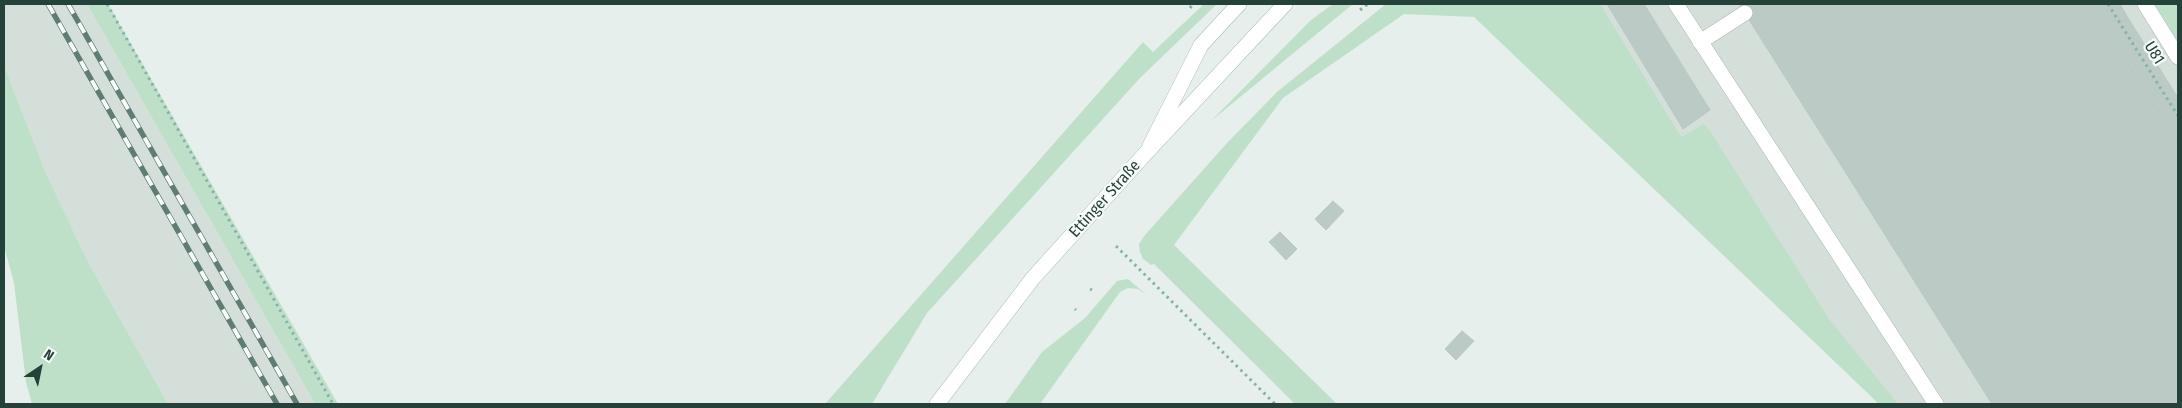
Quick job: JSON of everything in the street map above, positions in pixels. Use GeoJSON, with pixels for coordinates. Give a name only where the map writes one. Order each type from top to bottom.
{"type":"FeatureCollection","features":[{"type":"Feature","properties":{"kind":"main road"},"geometry":{"type":"LineString","coordinates":[[1146,154],[1202,45],[1239,4]]}},
{"type":"Feature","properties":{"kind":"main road"},"geometry":{"type":"LineString","coordinates":[[1676,4],[1936,404]]}},
{"type":"Feature","properties":{"kind":"main road"},"geometry":{"type":"LineString","coordinates":[[2145,4],[2178,58]]}},
{"type":"Feature","properties":{"kind":"main road","name":"Ettinger Straße"},"geometry":{"type":"LineString","coordinates":[[937,404],[1034,278],[1146,154],[1285,6]]}},
{"type":"Feature","properties":{"kind":"main road"},"geometry":{"type":"LineString","coordinates":[[1700,42],[1745,13]]}},
{"type":"Feature","properties":{"kind":"path"},"geometry":{"type":"LineString","coordinates":[[106,4],[334,404]]}},
{"type":"Feature","properties":{"kind":"path"},"geometry":{"type":"LineString","coordinates":[[1190,8],[1193,4]]}},
{"type":"Feature","properties":{"kind":"path"},"geometry":{"type":"LineString","coordinates":[[1360,10],[1368,4]]}},
{"type":"Feature","properties":{"kind":"path","name":"U81"},"geometry":{"type":"LineString","coordinates":[[2108,4],[2178,116]]}},
{"type":"Feature","properties":{"kind":"path"},"geometry":{"type":"LineString","coordinates":[[1116,246],[1275,404]]}},
{"type":"Feature","properties":{"kind":"shaded area"},"geometry":{"type":"Polygon","coordinates":[[[4,4],[87,4],[315,404],[168,404],[88,262],[45,171],[4,65],[4,4]]]}},
{"type":"Feature","properties":{"kind":"shaded area"},"geometry":{"type":"Polygon","coordinates":[[[1471,4],[2178,4],[2178,404],[1879,404],[1471,4]]]}},
{"type":"Feature","properties":{"kind":"green space"},"geometry":{"type":"Polygon","coordinates":[[[87,4],[108,4],[338,404],[315,404],[87,4]]]}},
{"type":"Feature","properties":{"kind":"green space"},"geometry":{"type":"Polygon","coordinates":[[[1204,4],[1217,4],[1140,78],[927,313],[872,404],[825,404],[1143,42],[1153,52],[1204,4]]]}},
{"type":"Feature","properties":{"kind":"green space"},"geometry":{"type":"Polygon","coordinates":[[[1333,4],[1353,4],[1211,121],[1311,20],[1333,4]]]}},
{"type":"Feature","properties":{"kind":"green space"},"geometry":{"type":"Polygon","coordinates":[[[1386,4],[1600,4],[1681,137],[1704,124],[1710,131],[1829,319],[1898,404],[1879,404],[1474,17],[1404,14],[1283,98],[1174,245],[1337,404],[1295,404],[1154,264],[1151,265],[1143,259],[1139,244],[1227,143],[1277,92],[1386,4]]]}},
{"type":"Feature","properties":{"kind":"green space"},"geometry":{"type":"Polygon","coordinates":[[[2155,4],[2178,4],[2178,41],[2155,4]]]}},
{"type":"Feature","properties":{"kind":"green space"},"geometry":{"type":"Polygon","coordinates":[[[4,65],[45,171],[88,262],[168,404],[32,404],[26,382],[14,283],[4,246],[4,65]]]}},
{"type":"Feature","properties":{"kind":"green space"},"geometry":{"type":"Polygon","coordinates":[[[1128,279],[1147,295],[1138,289],[1128,288],[1120,292],[1040,404],[1005,404],[1042,352],[1085,318],[1117,281],[1128,279]]]}},
{"type":"Feature","properties":{"kind":"building"},"geometry":{"type":"Polygon","coordinates":[[[1607,4],[1644,4],[1710,110],[1683,129],[1607,4]]]}},
{"type":"Feature","properties":{"kind":"building"},"geometry":{"type":"Polygon","coordinates":[[[1739,4],[2120,4],[2128,18],[2107,31],[2178,144],[2178,404],[1992,404],[1739,4]]]}},
{"type":"Feature","properties":{"kind":"building"},"geometry":{"type":"Polygon","coordinates":[[[2128,18],[2178,98],[2178,144],[2107,31],[2128,18]]]}},
{"type":"Feature","properties":{"kind":"building"},"geometry":{"type":"Polygon","coordinates":[[[1333,201],[1344,211],[1326,230],[1315,219],[1333,201]]]}},
{"type":"Feature","properties":{"kind":"building"},"geometry":{"type":"Polygon","coordinates":[[[1280,232],[1297,249],[1286,260],[1269,242],[1280,232]]]}},
{"type":"Feature","properties":{"kind":"building"},"geometry":{"type":"Polygon","coordinates":[[[1462,331],[1474,341],[1456,360],[1445,349],[1462,331]]]}},
{"type":"Feature","properties":{"kind":"railway"},"geometry":{"type":"LineString","coordinates":[[48,4],[277,404]]}},
{"type":"Feature","properties":{"kind":"railway"},"geometry":{"type":"LineString","coordinates":[[68,4],[297,404]]}}]}
